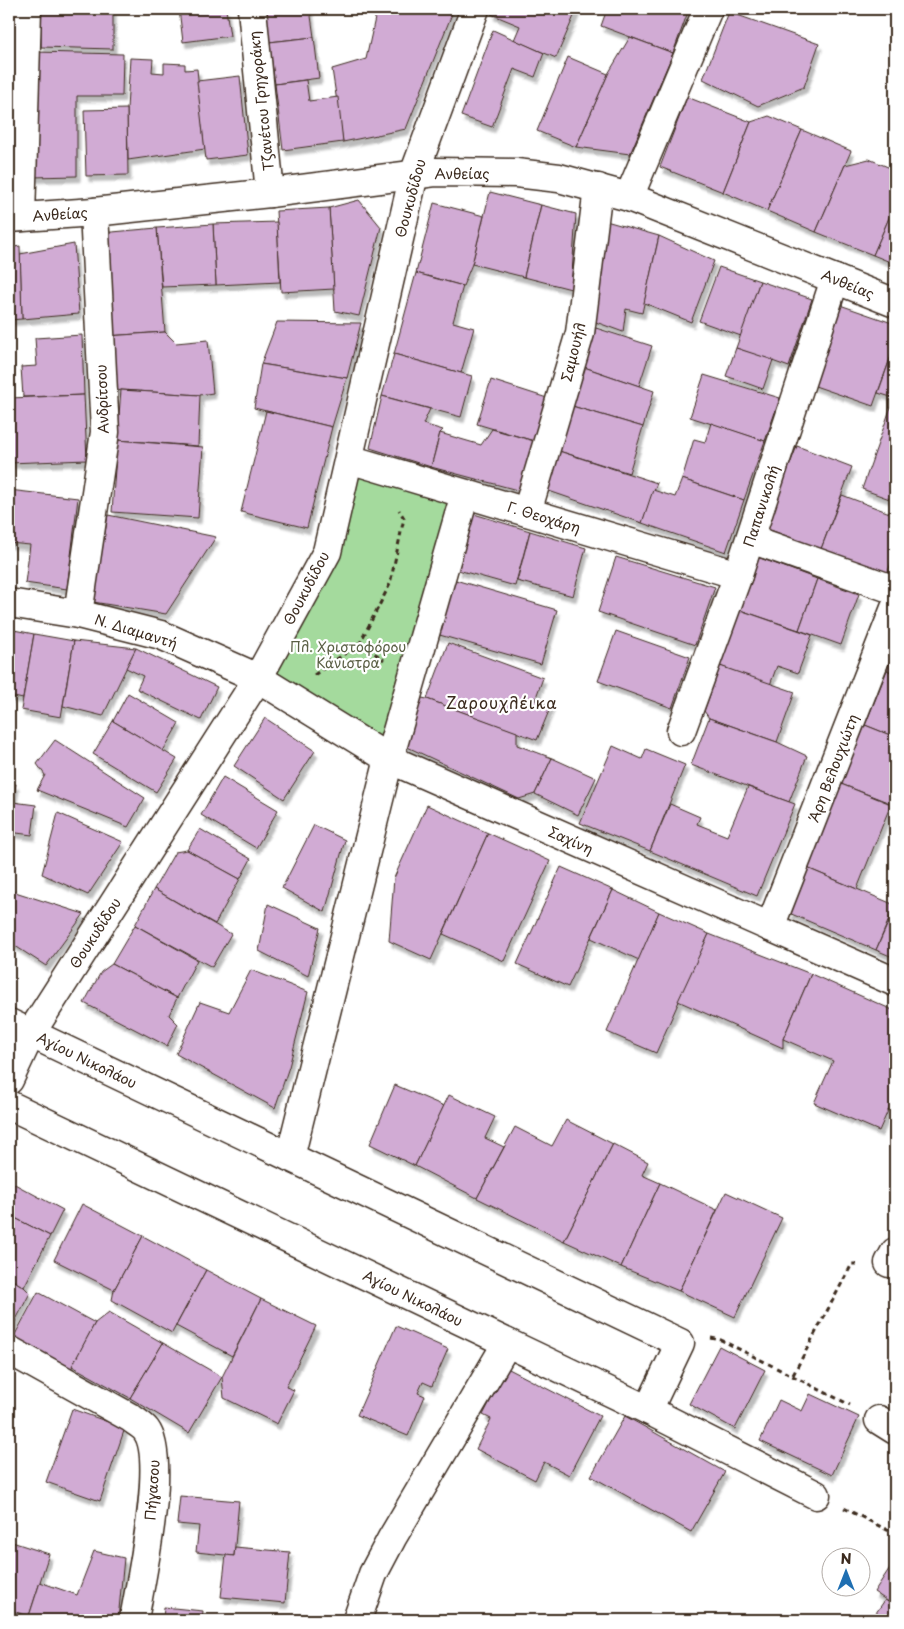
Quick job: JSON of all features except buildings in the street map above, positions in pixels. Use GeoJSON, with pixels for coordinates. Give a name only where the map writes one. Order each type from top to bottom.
{"type":"FeatureCollection","features":[{"type":"Feature","properties":{"kind":"street"},"geometry":{"type":"LineString","coordinates":[[15,218],[27,9]]}},
{"type":"Feature","properties":{"kind":"street","name":"Τζανέτου Γρηγοράκη"},"geometry":{"type":"LineString","coordinates":[[252,9],[270,193]]}},
{"type":"Feature","properties":{"kind":"street","name":"Θουκυδίδου"},"geometry":{"type":"LineString","coordinates":[[9,1080],[20,1028],[258,678],[327,552],[414,174],[475,9]]}},
{"type":"Feature","properties":{"kind":"street"},"geometry":{"type":"LineString","coordinates":[[630,196],[708,9]]}},
{"type":"Feature","properties":{"kind":"street","name":"Ανθείας"},"geometry":{"type":"LineString","coordinates":[[15,218],[94,212],[270,193],[414,174],[466,171],[516,173],[559,178],[630,196],[895,303]]}},
{"type":"Feature","properties":{"kind":"street","name":"Σαμουήλ"},"geometry":{"type":"LineString","coordinates":[[527,512],[580,333],[598,188]]}},
{"type":"Feature","properties":{"kind":"street","name":"Ανδρίτσου"},"geometry":{"type":"LineString","coordinates":[[78,614],[105,432],[94,212]]}},
{"type":"Feature","properties":{"kind":"street","name":"Παπανικολή"},"geometry":{"type":"LineString","coordinates":[[681,731],[738,575],[835,279]]}},
{"type":"Feature","properties":{"kind":"street","name":"Γ. Θεοχάρη"},"geometry":{"type":"LineString","coordinates":[[349,459],[738,575]]}},
{"type":"Feature","properties":{"kind":"street"},"geometry":{"type":"LineString","coordinates":[[290,1157],[389,759],[465,494]]}},
{"type":"Feature","properties":{"kind":"street"},"geometry":{"type":"LineString","coordinates":[[750,539],[895,590]]}},
{"type":"Feature","properties":{"kind":"street","name":"Ν. Διαμαντή"},"geometry":{"type":"LineString","coordinates":[[9,603],[78,614],[161,635],[258,678]]}},
{"type":"Feature","properties":{"kind":"street","name":"Άρη Βελουχιώτη"},"geometry":{"type":"LineString","coordinates":[[770,927],[895,608]]}},
{"type":"Feature","properties":{"kind":"street","name":"Σαχίνη"},"geometry":{"type":"LineString","coordinates":[[258,678],[389,759],[895,982]]}},
{"type":"Feature","properties":{"kind":"street","name":"Αγίου Νικολάου"},"geometry":{"type":"LineString","coordinates":[[20,1028],[680,1343]]}},
{"type":"Feature","properties":{"kind":"street","name":"Αγίου Νικολάου"},"geometry":{"type":"LineString","coordinates":[[9,1104],[648,1410],[816,1494]]}},
{"type":"Feature","properties":{"kind":"street"},"geometry":{"type":"LineString","coordinates":[[357,1620],[373,1574],[392,1538],[508,1343]]}},
{"type":"Feature","properties":{"kind":"street"},"geometry":{"type":"LineString","coordinates":[[648,1410],[680,1343]]}},
{"type":"Feature","properties":{"kind":"street","name":"Πήγασου"},"geometry":{"type":"LineString","coordinates":[[9,1350],[131,1418],[146,1430],[154,1454],[153,1501],[134,1620]]}},
{"type":"Feature","properties":{"kind":"path"},"geometry":{"type":"LineString","coordinates":[[285,696],[360,643],[390,584],[404,518],[377,468]]}},
{"type":"Feature","properties":{"kind":"path"},"geometry":{"type":"LineString","coordinates":[[793,1375],[852,1264],[892,1257]]}},
{"type":"Feature","properties":{"kind":"path"},"geometry":{"type":"LineString","coordinates":[[680,1343],[694,1336],[722,1340],[887,1425]]}},
{"type":"Feature","properties":{"kind":"path"},"geometry":{"type":"LineString","coordinates":[[816,1494],[895,1534]]}},
{"type":"Feature","properties":{"kind":"green space","name":"Πλ. Χριστοφόρου Κάνιστρα"},"geometry":{"type":"Polygon","coordinates":[[[349,459],[465,494],[389,759],[258,678],[327,552],[349,459]]]}},
{"type":"Feature","properties":{"kind":"district","name":"Ζαρουχλέικα"},"geometry":{"type":"Point","coordinates":[502,702]}}]}
